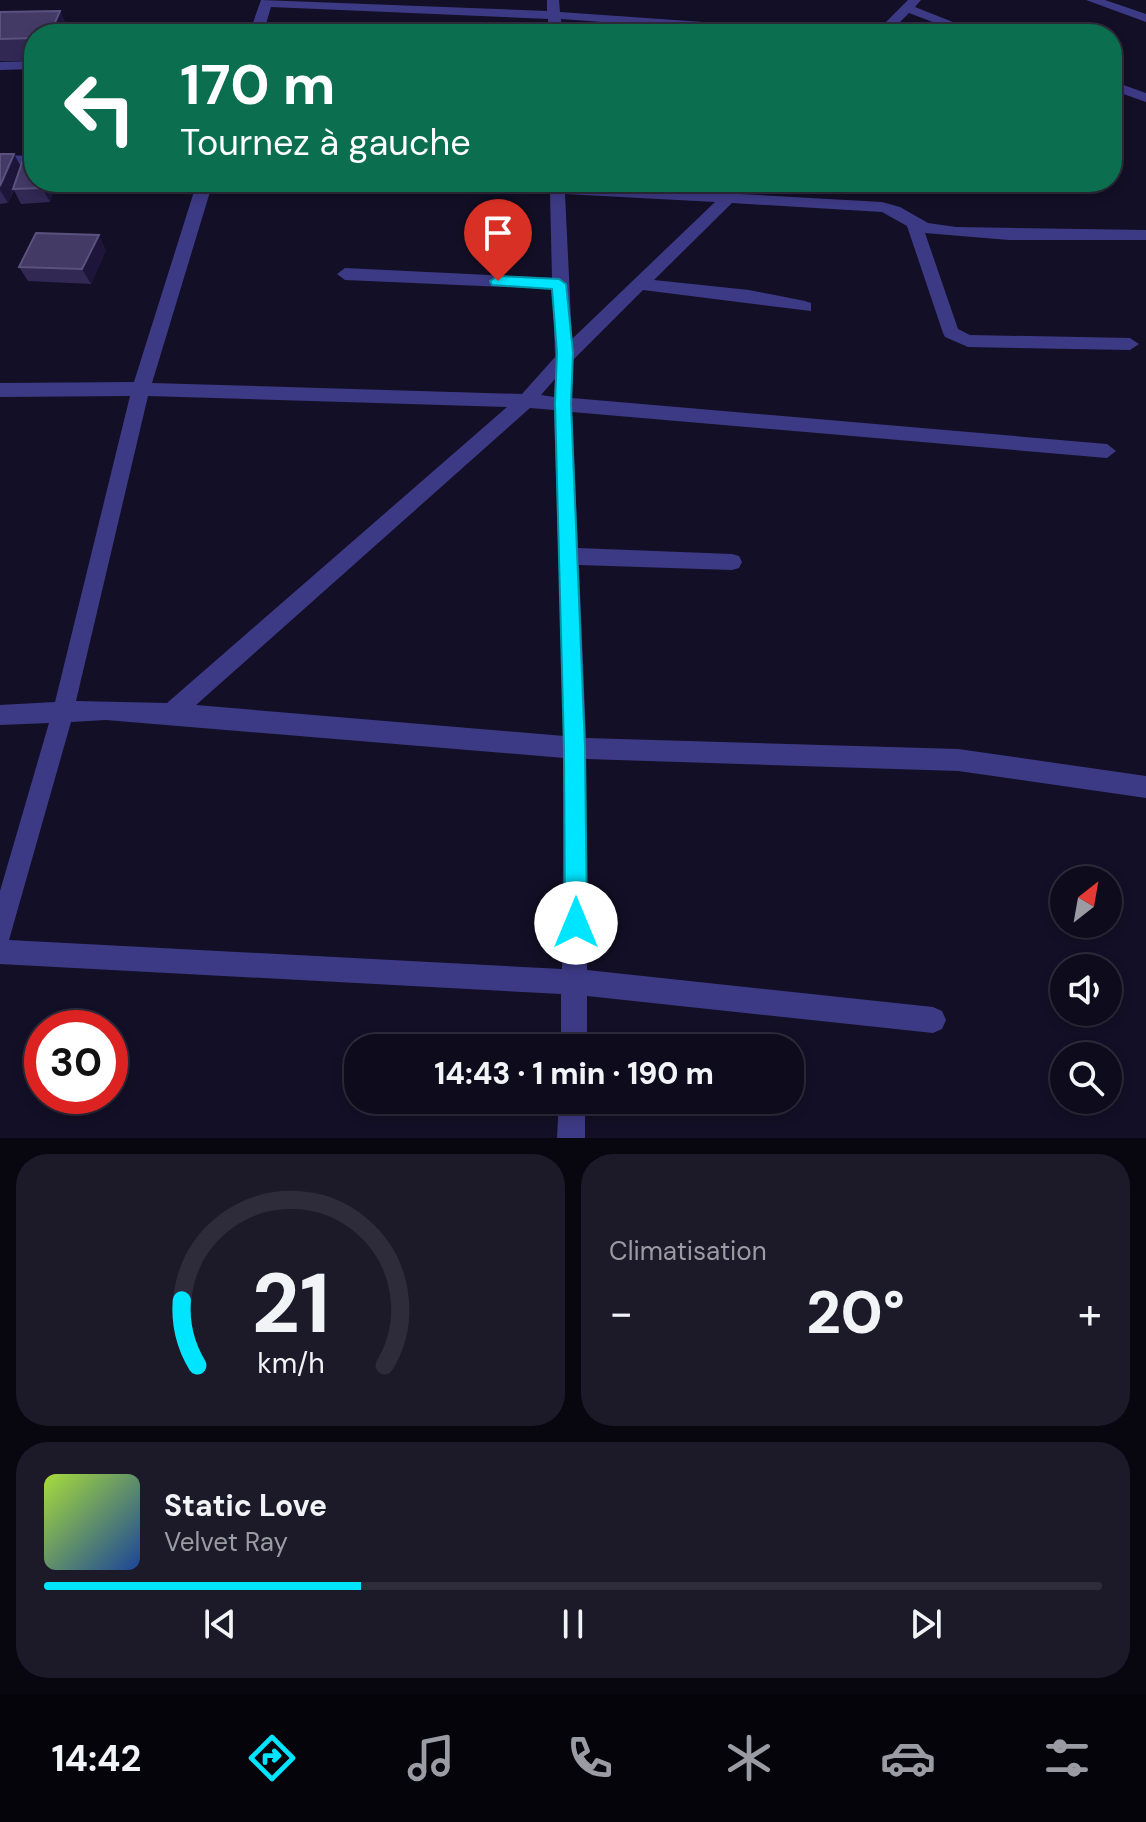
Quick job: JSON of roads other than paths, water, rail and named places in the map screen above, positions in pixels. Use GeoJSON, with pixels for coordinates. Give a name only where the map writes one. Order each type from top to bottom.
{"type":"FeatureCollection","features":[{"type":"Feature","properties":{"kind":"street"},"geometry":{"type":"LineString","coordinates":[[1092,0],[1146,18]]}},
{"type":"Feature","properties":{"kind":"street"},"geometry":{"type":"LineString","coordinates":[[259,24],[266,2],[554,7],[721,24]]}},
{"type":"Feature","properties":{"kind":"street"},"geometry":{"type":"LineString","coordinates":[[891,24],[911,4],[954,24]]}},
{"type":"Feature","properties":{"kind":"street"},"geometry":{"type":"LineString","coordinates":[[0,66],[24,65]]}},
{"type":"Feature","properties":{"kind":"street"},"geometry":{"type":"LineString","coordinates":[[1122,89],[1146,98]]}},
{"type":"Feature","properties":{"kind":"street"},"geometry":{"type":"LineString","coordinates":[[0,160],[24,161]]}},
{"type":"Feature","properties":{"kind":"street"},"geometry":{"type":"LineString","coordinates":[[0,933],[63,712],[141,389],[202,192]]}},
{"type":"Feature","properties":{"kind":"street"},"geometry":{"type":"LineString","coordinates":[[557,192],[559,284],[565,353],[563,404],[575,748],[575,1034]]}},
{"type":"Feature","properties":{"kind":"street"},"geometry":{"type":"LineString","coordinates":[[643,192],[891,208],[915,225],[948,230],[1146,235]]}},
{"type":"Feature","properties":{"kind":"street"},"geometry":{"type":"LineString","coordinates":[[171,713],[526,401],[565,353],[642,284],[734,192]]}},
{"type":"Feature","properties":{"kind":"street"},"geometry":{"type":"LineString","coordinates":[[915,225],[956,338],[968,341],[1130,344]]}},
{"type":"Feature","properties":{"kind":"street"},"geometry":{"type":"LineString","coordinates":[[345,274],[559,284]]}},
{"type":"Feature","properties":{"kind":"street"},"geometry":{"type":"LineString","coordinates":[[642,284],[749,296],[805,307]]}},
{"type":"Feature","properties":{"kind":"street"},"geometry":{"type":"LineString","coordinates":[[0,390],[141,389],[526,401],[1107,451]]}},
{"type":"Feature","properties":{"kind":"street"},"geometry":{"type":"LineString","coordinates":[[567,556],[732,562]]}},
{"type":"Feature","properties":{"kind":"street"},"geometry":{"type":"LineString","coordinates":[[0,715],[171,713],[575,748],[958,760],[1146,787]]}},
{"type":"Feature","properties":{"kind":"street"},"geometry":{"type":"LineString","coordinates":[[0,952],[577,982],[933,1020]]}},
{"type":"Feature","properties":{"kind":"street"},"geometry":{"type":"LineString","coordinates":[[571,1138],[572,1114]]}}]}
